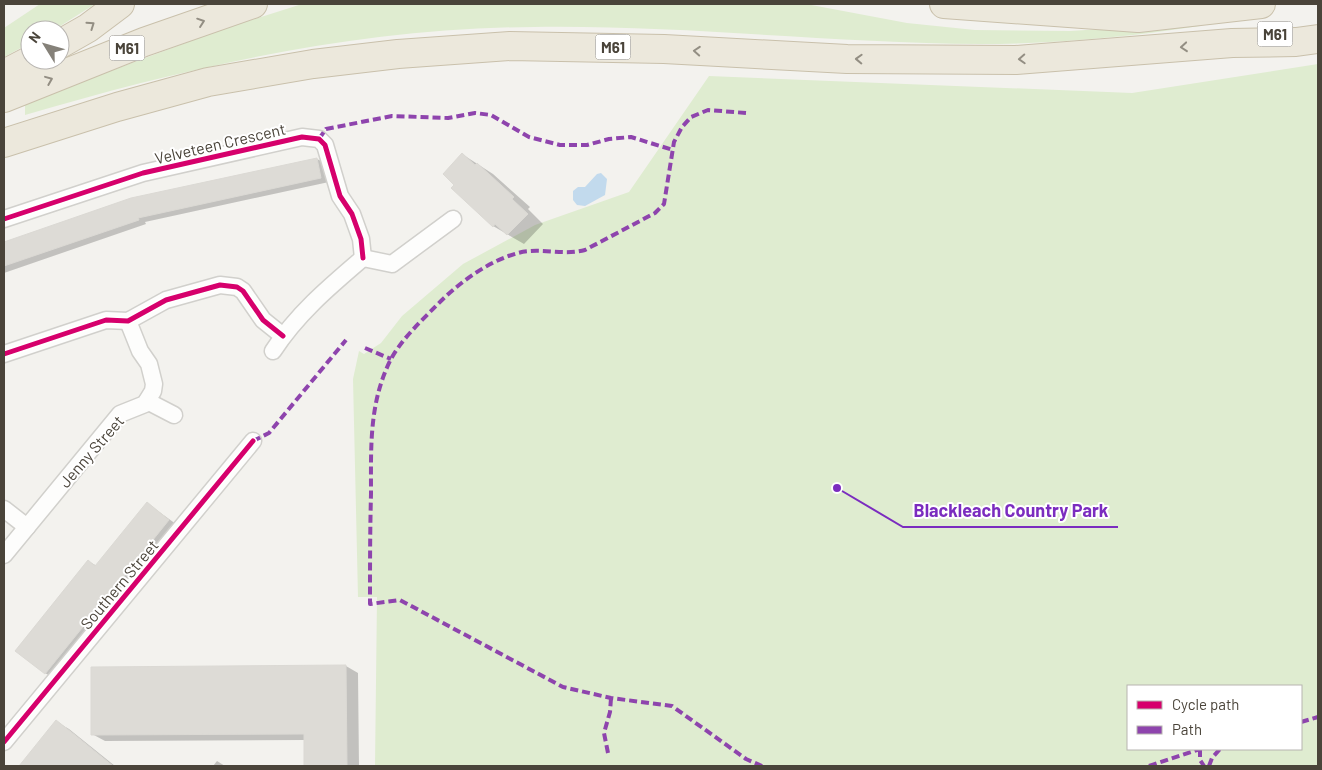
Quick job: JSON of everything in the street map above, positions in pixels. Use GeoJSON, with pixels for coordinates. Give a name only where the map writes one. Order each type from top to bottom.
{"type":"FeatureCollection","features":[{"type":"Feature","properties":{"kind":"highway","name":"M61"},"geometry":{"type":"LineString","coordinates":[[70,38],[88,28],[120,4]]}},
{"type":"Feature","properties":{"kind":"highway","name":"M61"},"geometry":{"type":"LineString","coordinates":[[4,98],[144,42],[253,4]]}},
{"type":"Feature","properties":{"kind":"highway","name":"M61"},"geometry":{"type":"LineString","coordinates":[[944,4],[1138,18],[1261,4]]}},
{"type":"Feature","properties":{"kind":"highway","name":"M61"},"geometry":{"type":"LineString","coordinates":[[1067,13],[1140,4]]}},
{"type":"Feature","properties":{"kind":"highway","name":"M61"},"geometry":{"type":"LineString","coordinates":[[1232,43],[1318,25]]}},
{"type":"Feature","properties":{"kind":"highway","name":"M61"},"geometry":{"type":"LineString","coordinates":[[4,143],[117,107],[208,82],[313,64],[398,54],[510,46],[664,49],[847,59],[1016,60],[1232,43],[1296,42],[1318,39]]}},
{"type":"Feature","properties":{"kind":"highway"},"geometry":{"type":"LineString","coordinates":[[4,74],[20,66]]}},
{"type":"Feature","properties":{"kind":"street","name":"Velveteen Crescent"},"geometry":{"type":"LineString","coordinates":[[4,219],[143,173],[302,137],[319,139],[325,145],[340,196],[352,214],[361,239],[363,258]]}},
{"type":"Feature","properties":{"kind":"street"},"geometry":{"type":"LineString","coordinates":[[273,351],[283,336],[320,295],[363,258],[392,264],[453,219]]}},
{"type":"Feature","properties":{"kind":"street"},"geometry":{"type":"LineString","coordinates":[[4,354],[106,320],[128,321],[166,300],[220,285],[240,289],[263,320],[283,336]]}},
{"type":"Feature","properties":{"kind":"street"},"geometry":{"type":"LineString","coordinates":[[128,321],[153,376],[153,391],[148,401],[174,415]]}},
{"type":"Feature","properties":{"kind":"street","name":"Jenny Street"},"geometry":{"type":"LineString","coordinates":[[4,555],[120,414],[139,408],[148,401]]}},
{"type":"Feature","properties":{"kind":"street","name":"Southern Street"},"geometry":{"type":"LineString","coordinates":[[6,736],[253,441]]}},
{"type":"Feature","properties":{"kind":"street"},"geometry":{"type":"LineString","coordinates":[[4,509],[27,527]]}},
{"type":"Feature","properties":{"kind":"green space"},"geometry":{"type":"Polygon","coordinates":[[[40,4],[95,4],[70,20],[20,20],[20,48],[4,57],[4,28],[40,4]]]}},
{"type":"Feature","properties":{"kind":"green space"},"geometry":{"type":"Polygon","coordinates":[[[302,4],[806,4],[907,23],[975,30],[1070,31],[1198,23],[1200,26],[1091,39],[981,44],[869,41],[702,31],[590,27],[469,29],[404,34],[276,53],[150,81],[25,115],[25,103],[220,30],[302,4]]]}},
{"type":"Feature","properties":{"kind":"green space"},"geometry":{"type":"Polygon","coordinates":[[[1318,64],[1318,766],[375,766],[377,597],[358,597],[353,379],[359,351],[364,354],[381,343],[402,316],[463,264],[535,225],[629,192],[709,76],[1132,93],[1318,64]]]}},
{"type":"Feature","properties":{"kind":"water"},"geometry":{"type":"Polygon","coordinates":[[[601,173],[607,179],[605,195],[585,206],[577,205],[573,200],[573,191],[578,187],[585,187],[597,174],[601,173]]]}},
{"type":"Feature","properties":{"kind":"building"},"geometry":{"type":"Polygon","coordinates":[[[462,153],[475,165],[477,163],[514,197],[512,199],[528,214],[507,235],[495,224],[493,227],[451,188],[454,185],[443,174],[462,153]]]}},
{"type":"Feature","properties":{"kind":"building"},"geometry":{"type":"Polygon","coordinates":[[[317,158],[321,178],[138,218],[139,220],[4,266],[4,242],[131,198],[317,158]]]}},
{"type":"Feature","properties":{"kind":"building"},"geometry":{"type":"Polygon","coordinates":[[[147,502],[169,520],[45,674],[15,651],[88,560],[95,566],[147,502]]]}},
{"type":"Feature","properties":{"kind":"building"},"geometry":{"type":"Polygon","coordinates":[[[346,665],[347,766],[304,766],[304,734],[91,735],[91,667],[346,665]]]}},
{"type":"Feature","properties":{"kind":"building"},"geometry":{"type":"Polygon","coordinates":[[[56,720],[75,735],[113,766],[19,766],[56,720]]]}},
{"type":"Feature","properties":{"kind":"marked path"},"geometry":{"type":"LineString","coordinates":[[746,113],[708,110],[691,117],[682,127],[674,142],[664,204],[655,213],[585,250],[577,252],[526,251],[484,267],[444,298],[399,346],[383,377],[378,393],[373,426],[370,604],[400,600],[563,687],[611,698],[672,706],[746,759],[762,766]]}},
{"type":"Feature","properties":{"kind":"marked path"},"geometry":{"type":"LineString","coordinates":[[319,139],[326,129],[392,116],[448,118],[475,113],[491,115],[529,137],[560,145],[587,145],[609,139],[631,137],[673,150]]}},
{"type":"Feature","properties":{"kind":"marked path"},"geometry":{"type":"LineString","coordinates":[[253,441],[269,433],[346,340]]}},
{"type":"Feature","properties":{"kind":"marked path"},"geometry":{"type":"LineString","coordinates":[[365,348],[391,359]]}},
{"type":"Feature","properties":{"kind":"marked path"},"geometry":{"type":"LineString","coordinates":[[608,753],[604,733],[610,712],[611,698]]}},
{"type":"Feature","properties":{"kind":"marked path"},"geometry":{"type":"LineString","coordinates":[[1302,722],[1318,717]]}},
{"type":"Feature","properties":{"kind":"marked path"},"geometry":{"type":"LineString","coordinates":[[1149,766],[1197,750]]}},
{"type":"Feature","properties":{"kind":"marked path"},"geometry":{"type":"LineString","coordinates":[[1200,750],[1200,760],[1204,766]]}},
{"type":"Feature","properties":{"kind":"marked path"},"geometry":{"type":"LineString","coordinates":[[1209,766],[1212,758],[1219,750]]}},
{"type":"Feature","properties":{"kind":"cycle path"},"geometry":{"type":"LineString","coordinates":[[4,219],[143,173],[302,137],[319,139],[325,145],[340,196],[352,214],[361,239],[363,258]]}},
{"type":"Feature","properties":{"kind":"cycle path"},"geometry":{"type":"LineString","coordinates":[[4,354],[106,320],[128,321],[166,300],[220,285],[237,287],[243,291],[263,320],[283,336]]}},
{"type":"Feature","properties":{"kind":"cycle path"},"geometry":{"type":"LineString","coordinates":[[4,742],[253,441]]}},
{"type":"Feature","properties":{"kind":"place","name":"Blackleach Country Park"},"geometry":{"type":"Point","coordinates":[837,488]}}]}
